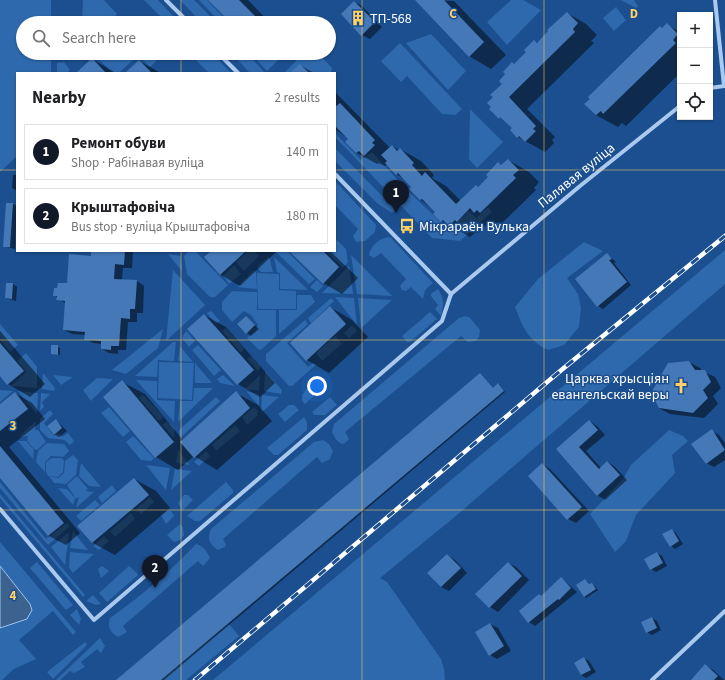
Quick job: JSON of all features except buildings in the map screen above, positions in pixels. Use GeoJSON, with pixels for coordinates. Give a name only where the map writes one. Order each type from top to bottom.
{"type":"FeatureCollection","features":[{"type":"Feature","properties":{"kind":"street"},"geometry":{"type":"LineString","coordinates":[[166,0],[182,16]]}},
{"type":"Feature","properties":{"kind":"street"},"geometry":{"type":"LineString","coordinates":[[713,88],[724,86],[715,0]]}},
{"type":"Feature","properties":{"kind":"street"},"geometry":{"type":"LineString","coordinates":[[225,60],[237,72]]}},
{"type":"Feature","properties":{"kind":"street","name":"Палявая вуліца"},"geometry":{"type":"LineString","coordinates":[[451,294],[580,186],[677,108]]}},
{"type":"Feature","properties":{"kind":"street"},"geometry":{"type":"LineString","coordinates":[[0,509],[94,620],[442,321],[451,294],[336,175]]}},
{"type":"Feature","properties":{"kind":"street"},"geometry":{"type":"LineString","coordinates":[[652,680],[725,611]]}},
{"type":"Feature","properties":{"kind":"shaded area"},"geometry":{"type":"Polygon","coordinates":[[[0,0],[51,0],[51,16],[16,16],[16,60],[51,60],[51,72],[16,72],[16,157],[0,172],[0,0]]]}},
{"type":"Feature","properties":{"kind":"shaded area"},"geometry":{"type":"Polygon","coordinates":[[[83,0],[104,0],[117,14],[115,16],[82,16],[83,0]]]}},
{"type":"Feature","properties":{"kind":"shaded area"},"geometry":{"type":"Polygon","coordinates":[[[144,0],[158,0],[173,16],[160,16],[144,0]]]}},
{"type":"Feature","properties":{"kind":"shaded area"},"geometry":{"type":"Polygon","coordinates":[[[180,0],[194,0],[210,16],[195,16],[180,0]]]}},
{"type":"Feature","properties":{"kind":"shaded area"},"geometry":{"type":"Polygon","coordinates":[[[199,0],[207,0],[222,16],[214,16],[199,0]]]}},
{"type":"Feature","properties":{"kind":"shaded area"},"geometry":{"type":"Polygon","coordinates":[[[511,0],[523,0],[541,10],[507,45],[487,22],[511,0]]]}},
{"type":"Feature","properties":{"kind":"shaded area"},"geometry":{"type":"Polygon","coordinates":[[[621,0],[634,0],[638,6],[636,8],[621,0]]]}},
{"type":"Feature","properties":{"kind":"shaded area"},"geometry":{"type":"Polygon","coordinates":[[[616,7],[626,20],[614,31],[603,18],[616,7]]]}},
{"type":"Feature","properties":{"kind":"shaded area"},"geometry":{"type":"Polygon","coordinates":[[[431,34],[466,71],[448,90],[406,43],[431,34]]]}},
{"type":"Feature","properties":{"kind":"shaded area"},"geometry":{"type":"Polygon","coordinates":[[[400,43],[462,109],[455,115],[442,114],[407,76],[401,82],[381,61],[400,43]]]}},
{"type":"Feature","properties":{"kind":"shaded area"},"geometry":{"type":"Polygon","coordinates":[[[99,60],[133,60],[120,72],[112,72],[99,60]]]}},
{"type":"Feature","properties":{"kind":"shaded area"},"geometry":{"type":"Polygon","coordinates":[[[143,60],[157,60],[150,67],[143,60]]]}},
{"type":"Feature","properties":{"kind":"shaded area"},"geometry":{"type":"Polygon","coordinates":[[[196,60],[219,60],[230,72],[208,72],[196,60]]]}},
{"type":"Feature","properties":{"kind":"shaded area"},"geometry":{"type":"Polygon","coordinates":[[[238,60],[253,60],[264,72],[249,72],[238,60]]]}},
{"type":"Feature","properties":{"kind":"shaded area"},"geometry":{"type":"Polygon","coordinates":[[[257,60],[278,60],[267,71],[257,60]]]}},
{"type":"Feature","properties":{"kind":"shaded area"},"geometry":{"type":"Polygon","coordinates":[[[297,60],[325,60],[332,68],[331,72],[285,72],[297,60]]]}},
{"type":"Feature","properties":{"kind":"shaded area"},"geometry":{"type":"Polygon","coordinates":[[[64,62],[70,70],[68,72],[57,72],[57,63],[64,62]]]}},
{"type":"Feature","properties":{"kind":"shaded area"},"geometry":{"type":"Polygon","coordinates":[[[470,109],[503,142],[477,168],[469,159],[470,109]]]}},
{"type":"Feature","properties":{"kind":"shaded area"},"geometry":{"type":"Polygon","coordinates":[[[336,134],[361,160],[372,152],[406,189],[449,230],[469,211],[476,218],[488,207],[492,212],[460,241],[432,238],[336,138],[336,134]]]}},
{"type":"Feature","properties":{"kind":"shaded area"},"geometry":{"type":"Polygon","coordinates":[[[336,149],[396,210],[392,213],[378,204],[336,162],[336,149]]]}},
{"type":"Feature","properties":{"kind":"shaded area"},"geometry":{"type":"Polygon","coordinates":[[[336,182],[376,225],[375,232],[365,241],[356,242],[353,236],[358,229],[336,206],[336,182]]]}},
{"type":"Feature","properties":{"kind":"shaded area"},"geometry":{"type":"Polygon","coordinates":[[[388,237],[391,238],[433,283],[425,290],[423,299],[411,287],[406,291],[402,290],[400,286],[406,279],[381,253],[374,258],[369,255],[376,243],[388,237]]]}},
{"type":"Feature","properties":{"kind":"shaded area"},"geometry":{"type":"Polygon","coordinates":[[[337,240],[346,249],[348,262],[343,268],[327,252],[336,252],[337,240]]]}},
{"type":"Feature","properties":{"kind":"shaded area"},"geometry":{"type":"Polygon","coordinates":[[[584,242],[603,251],[567,278],[578,294],[581,308],[579,327],[564,345],[548,350],[531,338],[527,333],[515,307],[538,279],[584,242]]]}},
{"type":"Feature","properties":{"kind":"shaded area"},"geometry":{"type":"Polygon","coordinates":[[[725,250],[725,284],[457,515],[380,578],[387,582],[441,659],[445,680],[213,680],[725,250]]]}},
{"type":"Feature","properties":{"kind":"shaded area"},"geometry":{"type":"Polygon","coordinates":[[[188,252],[196,252],[228,285],[215,297],[210,297],[187,274],[184,256],[188,252]]]}},
{"type":"Feature","properties":{"kind":"shaded area"},"geometry":{"type":"Polygon","coordinates":[[[247,252],[255,252],[259,256],[244,271],[236,262],[247,252]]]}},
{"type":"Feature","properties":{"kind":"shaded area"},"geometry":{"type":"Polygon","coordinates":[[[276,252],[288,252],[315,279],[309,284],[276,252]]]}},
{"type":"Feature","properties":{"kind":"shaded area"},"geometry":{"type":"Polygon","coordinates":[[[168,254],[180,256],[182,271],[168,254]]]}},
{"type":"Feature","properties":{"kind":"shaded area"},"geometry":{"type":"Polygon","coordinates":[[[351,255],[392,296],[357,294],[351,255]]]}},
{"type":"Feature","properties":{"kind":"shaded area"},"geometry":{"type":"Polygon","coordinates":[[[269,256],[273,272],[261,272],[257,267],[269,256]]]}},
{"type":"Feature","properties":{"kind":"shaded area"},"geometry":{"type":"Polygon","coordinates":[[[274,257],[308,290],[280,289],[280,273],[277,272],[274,257]]]}},
{"type":"Feature","properties":{"kind":"shaded area"},"geometry":{"type":"Polygon","coordinates":[[[234,265],[241,274],[229,284],[223,276],[234,265]]]}},
{"type":"Feature","properties":{"kind":"shaded area"},"geometry":{"type":"Polygon","coordinates":[[[349,266],[353,294],[322,293],[349,266]]]}},
{"type":"Feature","properties":{"kind":"shaded area"},"geometry":{"type":"Polygon","coordinates":[[[173,270],[205,305],[166,341],[173,270]]]}},
{"type":"Feature","properties":{"kind":"shaded area"},"geometry":{"type":"Polygon","coordinates":[[[254,270],[256,272],[257,289],[237,287],[254,270]]]}},
{"type":"Feature","properties":{"kind":"shaded area"},"geometry":{"type":"Polygon","coordinates":[[[257,273],[279,274],[279,290],[296,291],[296,309],[258,309],[257,273]]]}},
{"type":"Feature","properties":{"kind":"shaded area"},"geometry":{"type":"Polygon","coordinates":[[[317,280],[323,286],[317,292],[310,287],[317,280]]]}},
{"type":"Feature","properties":{"kind":"shaded area"},"geometry":{"type":"Polygon","coordinates":[[[438,289],[443,302],[441,316],[435,309],[438,305],[431,296],[431,294],[438,289]]]}},
{"type":"Feature","properties":{"kind":"shaded area"},"geometry":{"type":"Polygon","coordinates":[[[232,291],[257,292],[257,310],[276,310],[276,336],[262,349],[259,350],[247,338],[256,330],[258,325],[251,315],[244,311],[232,322],[222,310],[222,302],[232,291]]]}},
{"type":"Feature","properties":{"kind":"shaded area"},"geometry":{"type":"Polygon","coordinates":[[[297,295],[311,295],[315,302],[279,334],[279,310],[297,310],[297,295]]]}},
{"type":"Feature","properties":{"kind":"shaded area"},"geometry":{"type":"Polygon","coordinates":[[[335,297],[354,298],[357,325],[335,297]]]}},
{"type":"Feature","properties":{"kind":"shaded area"},"geometry":{"type":"Polygon","coordinates":[[[331,298],[334,301],[311,323],[308,318],[331,298]]]}},
{"type":"Feature","properties":{"kind":"shaded area"},"geometry":{"type":"Polygon","coordinates":[[[358,298],[392,300],[361,328],[358,298]]]}},
{"type":"Feature","properties":{"kind":"shaded area"},"geometry":{"type":"Polygon","coordinates":[[[211,311],[220,321],[216,324],[207,313],[211,311]]]}},
{"type":"Feature","properties":{"kind":"shaded area"},"geometry":{"type":"Polygon","coordinates":[[[430,312],[437,319],[410,342],[407,342],[402,336],[430,312]]]}},
{"type":"Feature","properties":{"kind":"shaded area"},"geometry":{"type":"Polygon","coordinates":[[[465,316],[470,318],[480,330],[479,337],[476,341],[468,342],[461,336],[345,432],[349,439],[344,444],[335,438],[332,432],[334,424],[459,318],[465,316]]]}},
{"type":"Feature","properties":{"kind":"shaded area"},"geometry":{"type":"Polygon","coordinates":[[[305,320],[308,324],[287,343],[308,367],[313,363],[317,364],[292,386],[289,386],[266,361],[266,354],[305,320]]]}},
{"type":"Feature","properties":{"kind":"shaded area"},"geometry":{"type":"Polygon","coordinates":[[[0,324],[18,345],[10,352],[0,340],[0,324]]]}},
{"type":"Feature","properties":{"kind":"shaded area"},"geometry":{"type":"Polygon","coordinates":[[[352,325],[357,331],[349,338],[344,333],[352,325]]]}},
{"type":"Feature","properties":{"kind":"shaded area"},"geometry":{"type":"Polygon","coordinates":[[[226,328],[244,348],[241,353],[222,331],[226,328]]]}},
{"type":"Feature","properties":{"kind":"shaded area"},"geometry":{"type":"Polygon","coordinates":[[[163,329],[158,348],[126,374],[112,370],[163,329]]]}},
{"type":"Feature","properties":{"kind":"shaded area"},"geometry":{"type":"Polygon","coordinates":[[[186,331],[195,341],[189,347],[182,338],[186,331]]]}},
{"type":"Feature","properties":{"kind":"shaded area"},"geometry":{"type":"Polygon","coordinates":[[[335,336],[342,344],[322,361],[316,353],[335,336]]]}},
{"type":"Feature","properties":{"kind":"shaded area"},"geometry":{"type":"Polygon","coordinates":[[[173,342],[176,342],[174,361],[158,360],[157,377],[135,376],[173,342]]]}},
{"type":"Feature","properties":{"kind":"shaded area"},"geometry":{"type":"Polygon","coordinates":[[[198,345],[221,370],[214,376],[192,350],[198,345]]]}},
{"type":"Feature","properties":{"kind":"shaded area"},"geometry":{"type":"Polygon","coordinates":[[[180,346],[193,362],[178,361],[180,346]]]}},
{"type":"Feature","properties":{"kind":"shaded area"},"geometry":{"type":"Polygon","coordinates":[[[26,353],[37,367],[37,388],[11,386],[26,372],[17,361],[26,353]]]}},
{"type":"Feature","properties":{"kind":"shaded area"},"geometry":{"type":"Polygon","coordinates":[[[251,356],[260,366],[258,371],[247,359],[251,356]]]}},
{"type":"Feature","properties":{"kind":"shaded area"},"geometry":{"type":"Polygon","coordinates":[[[159,362],[194,363],[192,400],[158,398],[159,362]]]}},
{"type":"Feature","properties":{"kind":"shaded area"},"geometry":{"type":"Polygon","coordinates":[[[195,363],[212,383],[195,383],[195,363]]]}},
{"type":"Feature","properties":{"kind":"shaded area"},"geometry":{"type":"Polygon","coordinates":[[[265,371],[282,390],[281,394],[264,391],[265,371]]]}},
{"type":"Feature","properties":{"kind":"shaded area"},"geometry":{"type":"Polygon","coordinates":[[[43,373],[55,388],[54,391],[42,389],[43,373]]]}},
{"type":"Feature","properties":{"kind":"shaded area"},"geometry":{"type":"Polygon","coordinates":[[[53,375],[73,377],[61,385],[53,375]]]}},
{"type":"Feature","properties":{"kind":"shaded area"},"geometry":{"type":"Polygon","coordinates":[[[223,375],[235,386],[220,383],[217,379],[223,375]]]}},
{"type":"Feature","properties":{"kind":"shaded area"},"geometry":{"type":"Polygon","coordinates":[[[260,375],[259,391],[245,389],[260,375]]]}},
{"type":"Feature","properties":{"kind":"shaded area"},"geometry":{"type":"Polygon","coordinates":[[[97,378],[113,379],[91,401],[83,390],[97,378]]]}},
{"type":"Feature","properties":{"kind":"shaded area"},"geometry":{"type":"Polygon","coordinates":[[[136,380],[157,381],[157,400],[175,401],[174,422],[136,380]]]}},
{"type":"Feature","properties":{"kind":"shaded area"},"geometry":{"type":"Polygon","coordinates":[[[309,386],[318,392],[305,404],[302,400],[302,395],[309,386]]]}},
{"type":"Feature","properties":{"kind":"shaded area"},"geometry":{"type":"Polygon","coordinates":[[[194,388],[213,388],[178,422],[180,401],[193,401],[194,388]]]}},
{"type":"Feature","properties":{"kind":"shaded area"},"geometry":{"type":"Polygon","coordinates":[[[0,390],[13,391],[0,402],[0,390]]]}},
{"type":"Feature","properties":{"kind":"shaded area"},"geometry":{"type":"Polygon","coordinates":[[[18,391],[38,393],[37,414],[18,391]]]}},
{"type":"Feature","properties":{"kind":"shaded area"},"geometry":{"type":"Polygon","coordinates":[[[246,391],[259,394],[259,406],[246,391]]]}},
{"type":"Feature","properties":{"kind":"shaded area"},"geometry":{"type":"Polygon","coordinates":[[[41,393],[50,394],[42,402],[44,407],[40,411],[41,393]]]}},
{"type":"Feature","properties":{"kind":"shaded area"},"geometry":{"type":"Polygon","coordinates":[[[143,395],[164,417],[159,421],[139,398],[143,395]]]}},
{"type":"Feature","properties":{"kind":"shaded area"},"geometry":{"type":"Polygon","coordinates":[[[262,395],[279,397],[261,413],[262,395]]]}},
{"type":"Feature","properties":{"kind":"shaded area"},"geometry":{"type":"Polygon","coordinates":[[[216,397],[220,401],[179,439],[179,430],[216,397]]]}},
{"type":"Feature","properties":{"kind":"shaded area"},"geometry":{"type":"Polygon","coordinates":[[[330,397],[337,405],[325,415],[314,415],[312,412],[330,397]]]}},
{"type":"Feature","properties":{"kind":"shaded area"},"geometry":{"type":"Polygon","coordinates":[[[289,405],[294,405],[299,410],[285,422],[278,414],[289,405]]]}},
{"type":"Feature","properties":{"kind":"shaded area"},"geometry":{"type":"Polygon","coordinates":[[[109,407],[130,431],[123,437],[101,413],[109,407]]]}},
{"type":"Feature","properties":{"kind":"shaded area"},"geometry":{"type":"Polygon","coordinates":[[[254,407],[258,411],[257,416],[247,425],[242,417],[254,407]]]}},
{"type":"Feature","properties":{"kind":"shaded area"},"geometry":{"type":"Polygon","coordinates":[[[50,410],[53,414],[44,423],[54,436],[58,433],[62,437],[68,433],[74,441],[70,445],[65,440],[48,438],[40,430],[40,419],[50,410]]]}},
{"type":"Feature","properties":{"kind":"shaded area"},"geometry":{"type":"Polygon","coordinates":[[[304,417],[307,422],[307,430],[278,455],[274,455],[267,448],[304,417]]]}},
{"type":"Feature","properties":{"kind":"shaded area"},"geometry":{"type":"Polygon","coordinates":[[[36,421],[35,430],[38,430],[46,442],[37,450],[34,449],[27,441],[28,436],[19,437],[36,421]]]}},
{"type":"Feature","properties":{"kind":"shaded area"},"geometry":{"type":"Polygon","coordinates":[[[167,421],[174,428],[174,438],[162,425],[167,421]]]}},
{"type":"Feature","properties":{"kind":"shaded area"},"geometry":{"type":"Polygon","coordinates":[[[235,425],[240,431],[216,451],[212,445],[235,425]]]}},
{"type":"Feature","properties":{"kind":"shaded area"},"geometry":{"type":"Polygon","coordinates":[[[669,430],[683,436],[688,441],[672,455],[675,473],[636,515],[626,541],[615,552],[590,514],[623,479],[631,465],[669,430]]]}},
{"type":"Feature","properties":{"kind":"shaded area"},"geometry":{"type":"Polygon","coordinates":[[[133,436],[154,458],[151,461],[141,460],[126,442],[133,436]]]}},
{"type":"Feature","properties":{"kind":"shaded area"},"geometry":{"type":"Polygon","coordinates":[[[323,440],[329,444],[333,451],[330,459],[322,463],[317,457],[223,539],[226,544],[225,547],[218,550],[213,545],[209,538],[211,529],[314,442],[323,440]]]}},
{"type":"Feature","properties":{"kind":"shaded area"},"geometry":{"type":"Polygon","coordinates":[[[18,441],[26,441],[34,450],[33,459],[18,441]]]}},
{"type":"Feature","properties":{"kind":"shaded area"},"geometry":{"type":"Polygon","coordinates":[[[47,443],[64,444],[69,451],[63,457],[51,456],[45,462],[45,472],[36,462],[38,451],[47,443]]]}},
{"type":"Feature","properties":{"kind":"shaded area"},"geometry":{"type":"Polygon","coordinates":[[[178,450],[190,465],[176,463],[178,450]]]}},
{"type":"Feature","properties":{"kind":"shaded area"},"geometry":{"type":"Polygon","coordinates":[[[206,451],[210,456],[199,466],[194,462],[206,451]]]}},
{"type":"Feature","properties":{"kind":"shaded area"},"geometry":{"type":"Polygon","coordinates":[[[73,455],[78,460],[76,475],[66,484],[54,483],[49,476],[58,478],[64,473],[65,461],[73,455]]]}},
{"type":"Feature","properties":{"kind":"shaded area"},"geometry":{"type":"Polygon","coordinates":[[[52,458],[62,458],[64,461],[63,472],[58,477],[48,476],[46,472],[46,462],[52,458]]]}},
{"type":"Feature","properties":{"kind":"shaded area"},"geometry":{"type":"Polygon","coordinates":[[[81,463],[101,487],[89,486],[79,476],[81,463]]]}},
{"type":"Feature","properties":{"kind":"shaded area"},"geometry":{"type":"Polygon","coordinates":[[[146,465],[170,468],[166,490],[146,465]]]}},
{"type":"Feature","properties":{"kind":"shaded area"},"geometry":{"type":"Polygon","coordinates":[[[175,469],[192,471],[171,490],[175,469]]]}},
{"type":"Feature","properties":{"kind":"shaded area"},"geometry":{"type":"Polygon","coordinates":[[[77,476],[88,489],[86,491],[94,492],[76,508],[79,497],[76,499],[67,485],[77,476]]]}},
{"type":"Feature","properties":{"kind":"shaded area"},"geometry":{"type":"Polygon","coordinates":[[[0,482],[46,539],[67,523],[70,526],[48,545],[0,488],[0,482]]]}},
{"type":"Feature","properties":{"kind":"shaded area"},"geometry":{"type":"Polygon","coordinates":[[[226,482],[233,490],[233,493],[200,521],[195,521],[187,516],[226,482]]]}},
{"type":"Feature","properties":{"kind":"shaded area"},"geometry":{"type":"Polygon","coordinates":[[[112,485],[116,491],[102,503],[98,497],[112,485]]]}},
{"type":"Feature","properties":{"kind":"shaded area"},"geometry":{"type":"Polygon","coordinates":[[[58,488],[67,489],[75,498],[73,505],[58,488]]]}},
{"type":"Feature","properties":{"kind":"shaded area"},"geometry":{"type":"Polygon","coordinates":[[[0,494],[85,595],[83,597],[0,498],[0,494]]]}},
{"type":"Feature","properties":{"kind":"shaded area"},"geometry":{"type":"Polygon","coordinates":[[[184,495],[188,495],[193,500],[182,511],[178,503],[184,495]]]}},
{"type":"Feature","properties":{"kind":"shaded area"},"geometry":{"type":"Polygon","coordinates":[[[150,497],[154,502],[141,514],[136,509],[150,497]]]}},
{"type":"Feature","properties":{"kind":"shaded area"},"geometry":{"type":"Polygon","coordinates":[[[95,500],[100,505],[81,521],[76,516],[95,500]]]}},
{"type":"Feature","properties":{"kind":"shaded area"},"geometry":{"type":"Polygon","coordinates":[[[167,511],[171,511],[174,516],[166,524],[161,515],[167,511]]]}},
{"type":"Feature","properties":{"kind":"shaded area"},"geometry":{"type":"Polygon","coordinates":[[[131,513],[135,519],[115,537],[110,531],[131,513]]]}},
{"type":"Feature","properties":{"kind":"shaded area"},"geometry":{"type":"Polygon","coordinates":[[[180,524],[183,527],[184,536],[178,541],[174,542],[167,535],[180,524]]]}},
{"type":"Feature","properties":{"kind":"shaded area"},"geometry":{"type":"Polygon","coordinates":[[[73,531],[88,550],[70,548],[73,531]]]}},
{"type":"Feature","properties":{"kind":"shaded area"},"geometry":{"type":"Polygon","coordinates":[[[69,532],[65,565],[51,547],[69,532]]]}},
{"type":"Feature","properties":{"kind":"shaded area"},"geometry":{"type":"Polygon","coordinates":[[[104,536],[109,541],[99,550],[93,546],[104,536]]]}},
{"type":"Feature","properties":{"kind":"shaded area"},"geometry":{"type":"Polygon","coordinates":[[[0,542],[76,632],[73,635],[53,611],[19,640],[36,659],[14,669],[2,680],[0,680],[0,542]]]}},
{"type":"Feature","properties":{"kind":"shaded area"},"geometry":{"type":"Polygon","coordinates":[[[196,544],[201,546],[208,553],[210,558],[203,566],[198,561],[123,626],[127,632],[118,637],[113,633],[109,626],[110,618],[155,583],[196,544]]]}},
{"type":"Feature","properties":{"kind":"shaded area"},"geometry":{"type":"Polygon","coordinates":[[[70,552],[94,554],[73,573],[69,568],[70,552]]]}},
{"type":"Feature","properties":{"kind":"shaded area"},"geometry":{"type":"Polygon","coordinates":[[[37,562],[73,605],[66,610],[30,568],[37,562]]]}},
{"type":"Feature","properties":{"kind":"shaded area"},"geometry":{"type":"Polygon","coordinates":[[[0,566],[30,604],[32,610],[27,619],[0,628],[0,566]]]}},
{"type":"Feature","properties":{"kind":"shaded area"},"geometry":{"type":"Polygon","coordinates":[[[102,566],[109,571],[101,578],[98,569],[102,566]]]}},
{"type":"Feature","properties":{"kind":"shaded area"},"geometry":{"type":"Polygon","coordinates":[[[129,566],[138,574],[137,576],[107,602],[99,593],[129,566]]]}},
{"type":"Feature","properties":{"kind":"shaded area"},"geometry":{"type":"Polygon","coordinates":[[[93,595],[101,604],[96,605],[86,601],[93,595]]]}},
{"type":"Feature","properties":{"kind":"shaded area"},"geometry":{"type":"Polygon","coordinates":[[[77,609],[81,619],[79,625],[70,615],[77,609]]]}},
{"type":"Feature","properties":{"kind":"shaded area"},"geometry":{"type":"Polygon","coordinates":[[[229,624],[239,636],[186,680],[161,680],[229,624]]]}},
{"type":"Feature","properties":{"kind":"shaded area"},"geometry":{"type":"Polygon","coordinates":[[[100,638],[105,646],[101,653],[97,649],[81,662],[85,667],[74,673],[70,671],[60,680],[56,680],[100,638]]]}},
{"type":"Feature","properties":{"kind":"shaded area"},"geometry":{"type":"Polygon","coordinates":[[[85,642],[87,645],[53,679],[47,672],[85,642]]]}},
{"type":"Feature","properties":{"kind":"railway"},"geometry":{"type":"LineString","coordinates":[[195,680],[559,372],[725,236]]}},
{"type":"Feature","properties":{"kind":"place","name":"ТП-568"},"geometry":{"type":"Point","coordinates":[358,18]}},
{"type":"Feature","properties":{"kind":"place","name":"Ремонт обуви"},"geometry":{"type":"Point","coordinates":[396,213]}},
{"type":"Feature","properties":{"kind":"place","name":"Мікрараён Вулька"},"geometry":{"type":"Point","coordinates":[407,226]}},
{"type":"Feature","properties":{"kind":"place","name":"Царква хрысціян евангельскай веры"},"geometry":{"type":"Point","coordinates":[681,386]}},
{"type":"Feature","properties":{"kind":"place","name":"Крыштафовіча"},"geometry":{"type":"Point","coordinates":[155,588]}}]}
